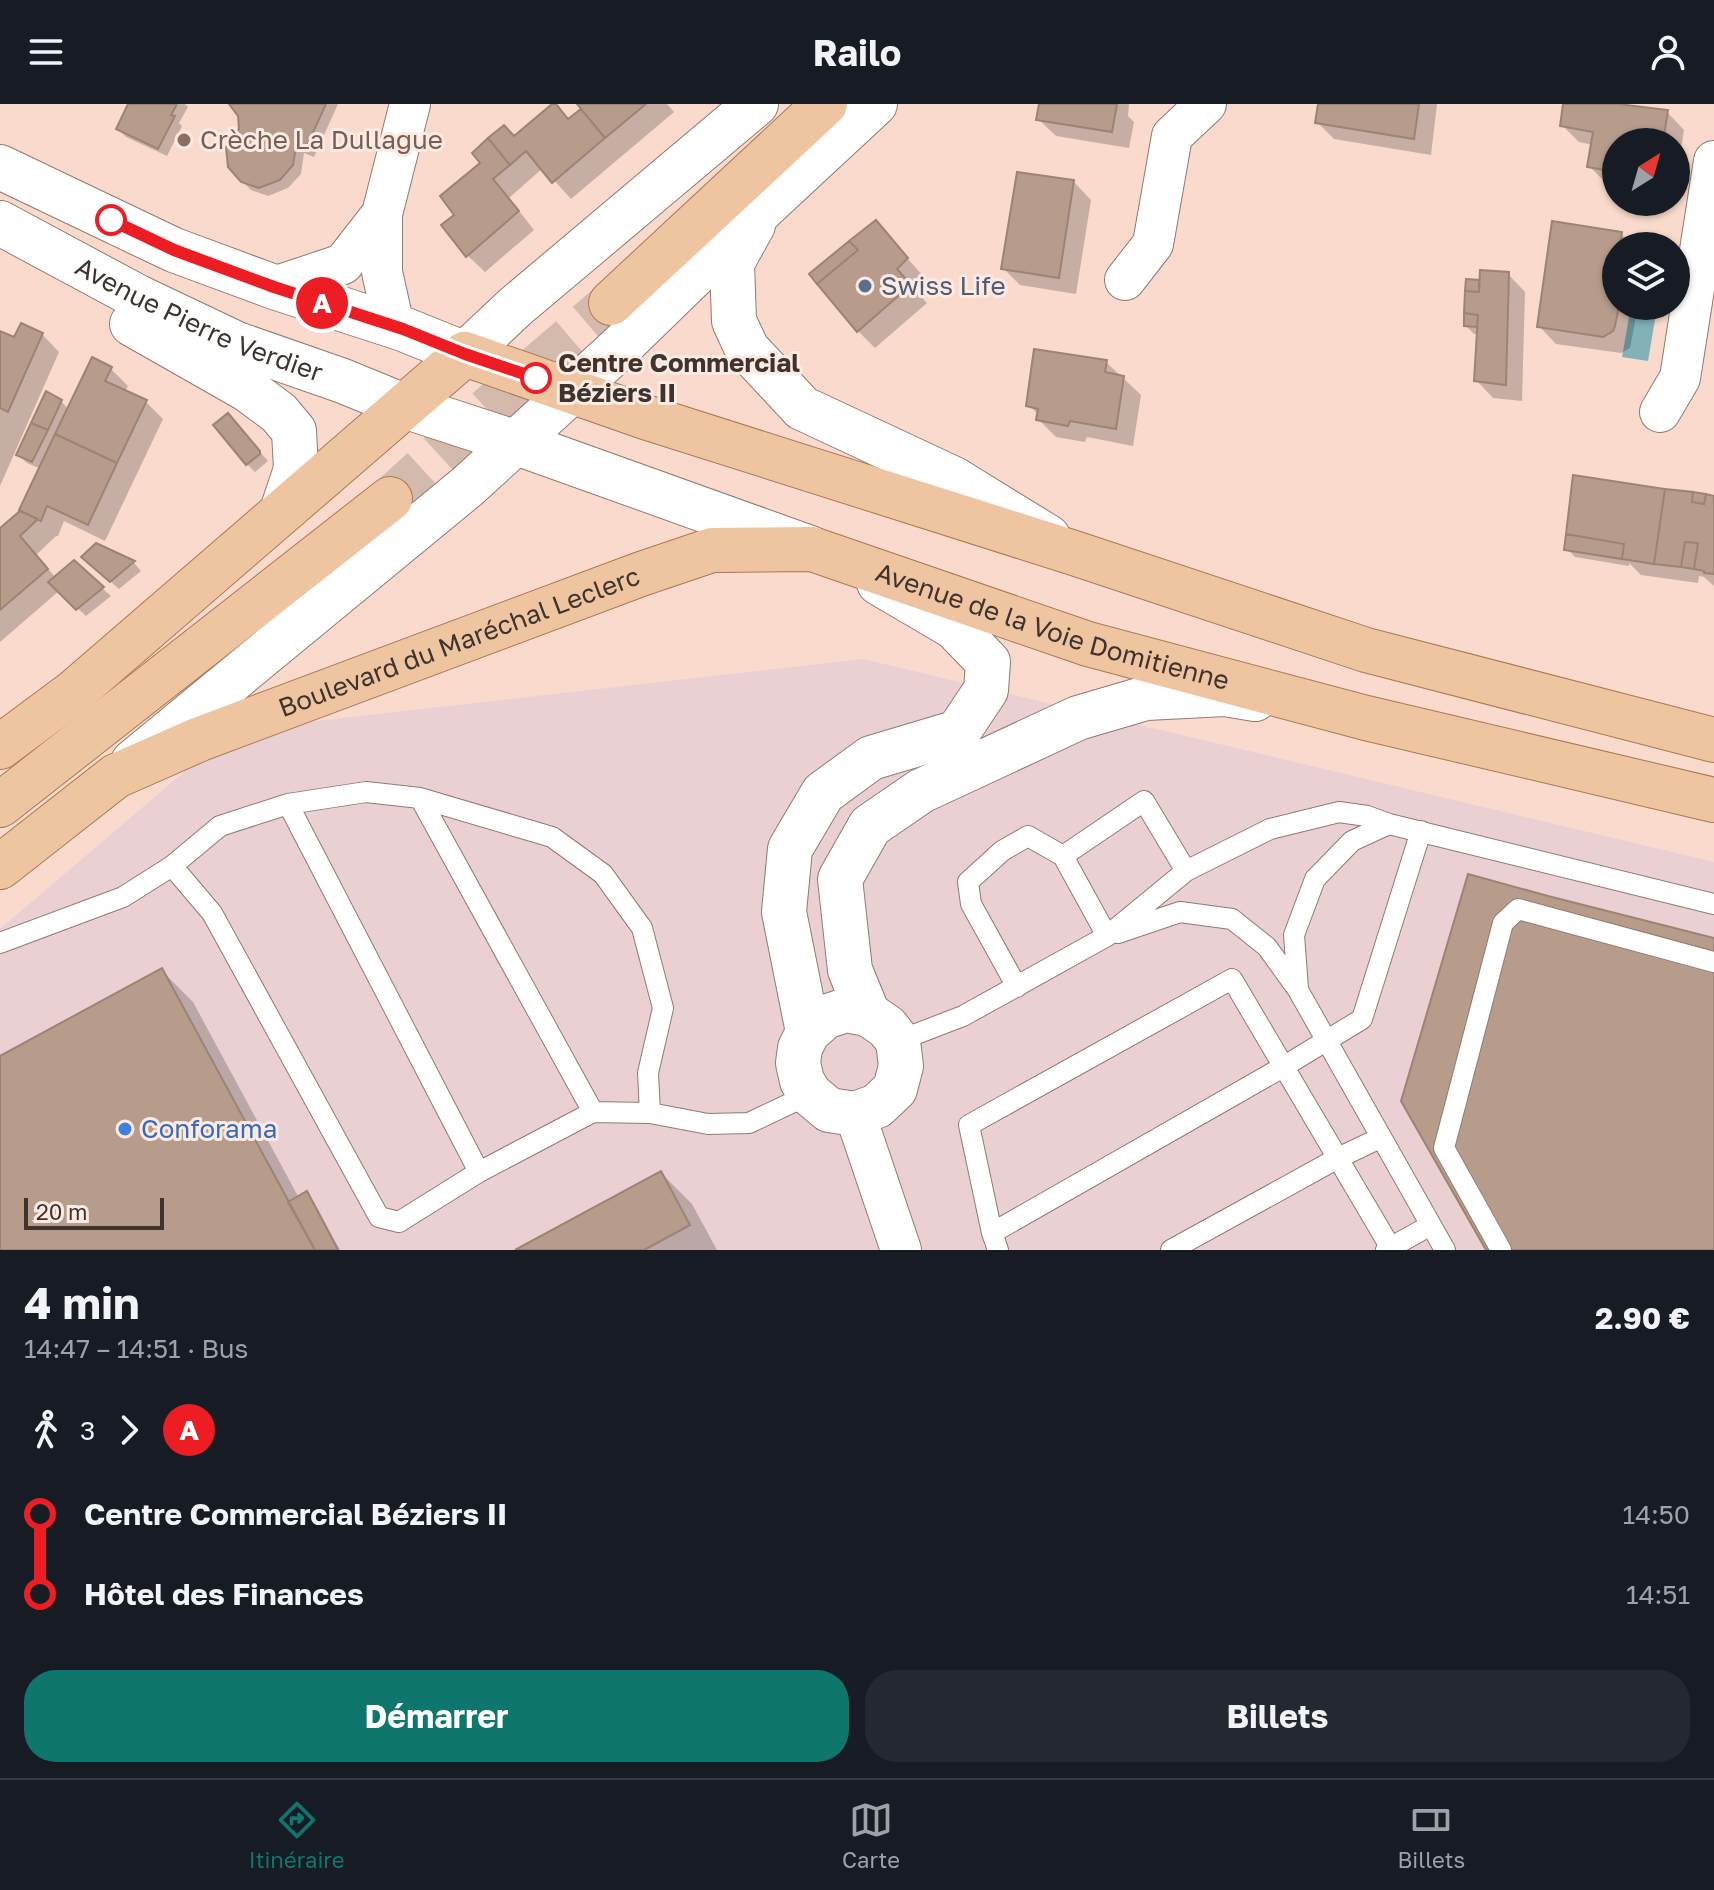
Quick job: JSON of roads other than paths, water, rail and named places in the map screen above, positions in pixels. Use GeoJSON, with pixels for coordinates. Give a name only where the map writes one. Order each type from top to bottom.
{"type":"FeatureCollection","features":[{"type":"Feature","properties":{"kind":"main road"},"geometry":{"type":"LineString","coordinates":[[611,303],[825,104]]}},
{"type":"Feature","properties":{"kind":"main road"},"geometry":{"type":"LineString","coordinates":[[0,747],[74,692],[465,354],[645,417],[1074,553],[1366,650],[1714,740]]}},
{"type":"Feature","properties":{"kind":"main road"},"geometry":{"type":"LineString","coordinates":[[0,805],[390,499]]}},
{"type":"Feature","properties":{"kind":"main road","name":"Boulevard du Maréchal Leclerc"},"geometry":{"type":"LineString","coordinates":[[0,867],[116,776],[200,739],[650,570],[712,550],[826,554]]}},
{"type":"Feature","properties":{"kind":"main road","name":"Avenue de la Voie Domitienne"},"geometry":{"type":"LineString","coordinates":[[826,554],[1088,644],[1366,718],[1714,800]]}},
{"type":"Feature","properties":{"kind":"street"},"geometry":{"type":"LineString","coordinates":[[394,326],[382,272],[382,214],[410,104]]}},
{"type":"Feature","properties":{"kind":"street"},"geometry":{"type":"LineString","coordinates":[[465,354],[515,307],[756,104]]}},
{"type":"Feature","properties":{"kind":"street","name":"Boulevard du Maréchal Leclerc"},"geometry":{"type":"LineString","coordinates":[[116,776],[517,443],[875,104]]}},
{"type":"Feature","properties":{"kind":"street"},"geometry":{"type":"LineString","coordinates":[[1125,280],[1153,244],[1172,136],[1206,104]]}},
{"type":"Feature","properties":{"kind":"street"},"geometry":{"type":"LineString","coordinates":[[1660,412],[1680,378],[1714,161]]}},
{"type":"Feature","properties":{"kind":"street","name":"Avenue Pierre Verdier"},"geometry":{"type":"LineString","coordinates":[[0,167],[174,250],[394,326],[465,354]]}},
{"type":"Feature","properties":{"kind":"street"},"geometry":{"type":"LineString","coordinates":[[762,209],[732,263],[734,321],[747,349],[802,408],[954,479],[1074,553]]}},
{"type":"Feature","properties":{"kind":"street"},"geometry":{"type":"LineString","coordinates":[[274,287],[343,264],[382,214]]}},
{"type":"Feature","properties":{"kind":"street","name":"Avenue Pierre Verdier"},"geometry":{"type":"LineString","coordinates":[[0,223],[136,296],[237,344],[404,406]]}},
{"type":"Feature","properties":{"kind":"street","name":"Avenue Pierre Verdier"},"geometry":{"type":"LineString","coordinates":[[0,236],[89,299],[248,390],[279,413],[294,431],[296,469],[282,511]]}},
{"type":"Feature","properties":{"kind":"street","name":"Avenue de la Voie Domitienne"},"geometry":{"type":"LineString","coordinates":[[404,406],[517,443],[826,554]]}},
{"type":"Feature","properties":{"kind":"street"},"geometry":{"type":"LineString","coordinates":[[808,1032],[784,912],[790,849],[823,793],[871,758],[958,732],[986,690],[988,662],[954,627],[826,554]]}},
{"type":"Feature","properties":{"kind":"street"},"geometry":{"type":"LineString","coordinates":[[883,1028],[846,1010],[825,1017],[808,1032],[800,1048],[798,1063],[802,1081],[810,1094],[829,1110],[855,1114],[877,1106],[895,1089],[901,1066],[883,1028],[850,970],[840,879],[870,826],[921,791],[1078,718],[1146,698],[1225,694],[1366,718]]}},
{"type":"Feature","properties":{"kind":"street"},"geometry":{"type":"LineString","coordinates":[[855,1114],[901,1250]]}},
{"type":"Feature","properties":{"kind":"lane"},"geometry":{"type":"LineString","coordinates":[[0,943],[123,897],[172,866],[220,826],[288,804],[366,792],[420,798],[552,837],[603,874],[642,928],[663,1008],[648,1073],[650,1113]]}},
{"type":"Feature","properties":{"kind":"lane"},"geometry":{"type":"LineString","coordinates":[[420,798],[593,1112]]}},
{"type":"Feature","properties":{"kind":"lane"},"geometry":{"type":"LineString","coordinates":[[1063,856],[1144,801],[1186,871]]}},
{"type":"Feature","properties":{"kind":"lane"},"geometry":{"type":"LineString","coordinates":[[288,804],[479,1172]]}},
{"type":"Feature","properties":{"kind":"lane"},"geometry":{"type":"LineString","coordinates":[[883,1028],[963,1016],[1107,936],[1186,871],[1270,829],[1339,812],[1367,816],[1714,904]]}},
{"type":"Feature","properties":{"kind":"lane"},"geometry":{"type":"LineString","coordinates":[[1298,990],[1294,935],[1315,879],[1352,841],[1389,824]]}},
{"type":"Feature","properties":{"kind":"lane"},"geometry":{"type":"LineString","coordinates":[[1421,831],[1362,1019],[1326,1041],[1283,1067],[995,1242],[969,1125],[1232,979],[1283,1067],[1338,1158],[1390,1249],[1431,1225]]}},
{"type":"Feature","properties":{"kind":"lane"},"geometry":{"type":"LineString","coordinates":[[1017,987],[971,904],[968,882],[1002,851],[1028,836],[1063,856],[1107,936]]}},
{"type":"Feature","properties":{"kind":"lane"},"geometry":{"type":"LineString","coordinates":[[172,866],[212,913],[379,1217],[399,1222],[479,1172],[593,1112],[650,1113],[708,1124],[749,1123],[810,1094]]}},
{"type":"Feature","properties":{"kind":"lane"},"geometry":{"type":"LineString","coordinates":[[1501,1250],[1444,1148],[1503,923],[1518,909],[1714,962]]}},
{"type":"Feature","properties":{"kind":"lane"},"geometry":{"type":"LineString","coordinates":[[1107,936],[1180,912],[1232,919],[1267,947],[1298,990],[1445,1250]]}},
{"type":"Feature","properties":{"kind":"lane"},"geometry":{"type":"LineString","coordinates":[[1171,1250],[1380,1138]]}},
{"type":"Feature","properties":{"kind":"water"},"geometry":{"type":"Polygon","coordinates":[[[1629,320],[1655,320],[1648,361],[1622,357],[1629,320]]]}},
{"type":"Feature","properties":{"kind":"tunnel"},"geometry":{"type":"LineString","coordinates":[[390,499],[611,303]]}},
{"type":"Feature","properties":{"kind":"place","name":"Crèche La Dullague"},"geometry":{"type":"Point","coordinates":[184,140]}},
{"type":"Feature","properties":{"kind":"place","name":"Swiss Life"},"geometry":{"type":"Point","coordinates":[865,286]}},
{"type":"Feature","properties":{"kind":"place","name":"Centre Commercial Béziers II"},"geometry":{"type":"Point","coordinates":[536,378]}},
{"type":"Feature","properties":{"kind":"place","name":"Conforama"},"geometry":{"type":"Point","coordinates":[125,1129]}}]}
